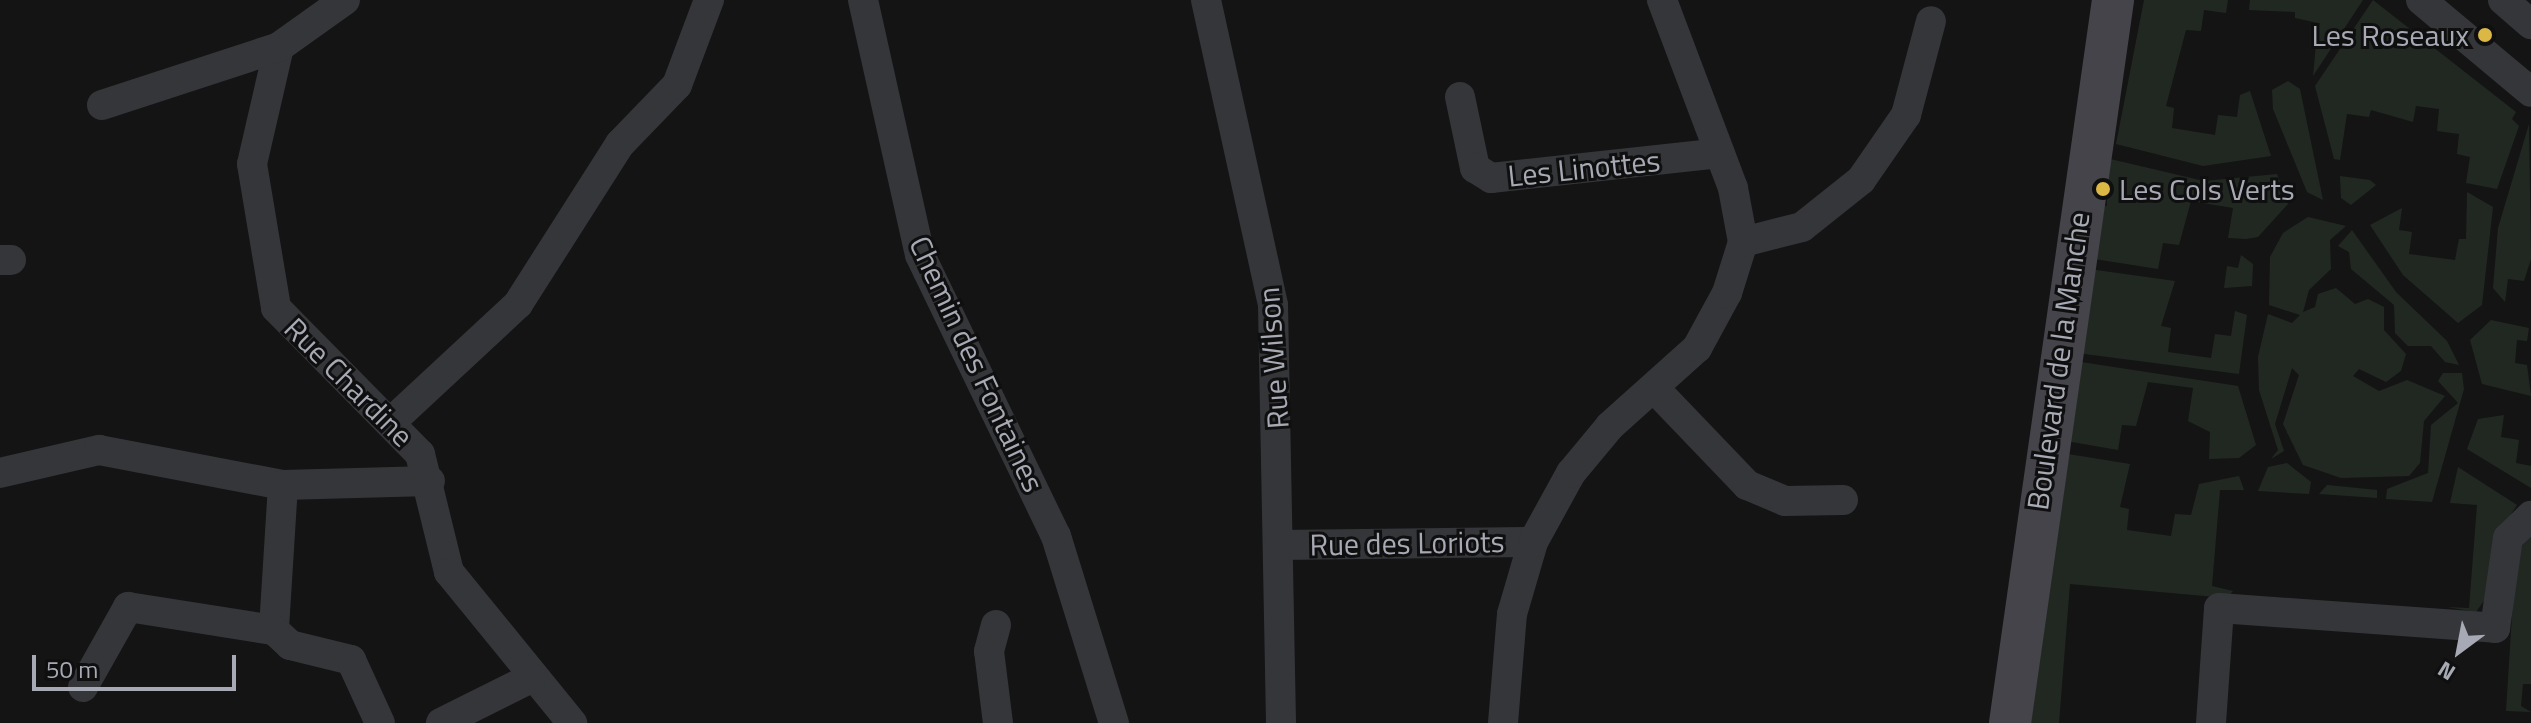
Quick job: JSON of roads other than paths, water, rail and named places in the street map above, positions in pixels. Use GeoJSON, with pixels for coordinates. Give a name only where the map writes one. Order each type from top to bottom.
{"type":"FeatureCollection","features":[{"type":"Feature","properties":{"kind":"main road","name":"Boulevard de la Manche"},"geometry":{"type":"LineString","coordinates":[[2010,723],[2113,0]]}},
{"type":"Feature","properties":{"kind":"street"},"geometry":{"type":"LineString","coordinates":[[102,105],[279,47],[344,0]]}},
{"type":"Feature","properties":{"kind":"street"},"geometry":{"type":"LineString","coordinates":[[390,423],[518,304],[620,144],[677,85],[709,0]]}},
{"type":"Feature","properties":{"kind":"street","name":"Chemin des Fontaines"},"geometry":{"type":"LineString","coordinates":[[863,0],[920,255],[1056,536],[1114,723]]}},
{"type":"Feature","properties":{"kind":"street","name":"Rue Wilson"},"geometry":{"type":"LineString","coordinates":[[1206,0],[1273,305],[1280,545],[1281,723]]}},
{"type":"Feature","properties":{"kind":"street"},"geometry":{"type":"LineString","coordinates":[[1503,723],[1512,614],[1533,542],[1571,473],[1655,389],[1717,317],[1743,242],[1720,153],[1662,0]]}},
{"type":"Feature","properties":{"kind":"street"},"geometry":{"type":"LineString","coordinates":[[2421,0],[2531,92]]}},
{"type":"Feature","properties":{"kind":"street"},"geometry":{"type":"LineString","coordinates":[[2503,0],[2531,24]]}},
{"type":"Feature","properties":{"kind":"street"},"geometry":{"type":"LineString","coordinates":[[1743,242],[1802,227],[1861,180],[1906,115],[1931,21]]}},
{"type":"Feature","properties":{"kind":"street","name":"Rue Chardine"},"geometry":{"type":"LineString","coordinates":[[279,47],[252,164],[276,308],[420,454],[430,481],[433,521],[449,572],[531,678],[572,723]]}},
{"type":"Feature","properties":{"kind":"street","name":"Les Linottes"},"geometry":{"type":"LineString","coordinates":[[1460,97],[1475,168],[1491,178],[1720,153]]}},
{"type":"Feature","properties":{"kind":"street"},"geometry":{"type":"LineString","coordinates":[[1655,389],[1747,485],[1785,501],[1843,500]]}},
{"type":"Feature","properties":{"kind":"street"},"geometry":{"type":"LineString","coordinates":[[0,473],[99,450],[283,485],[430,481]]}},
{"type":"Feature","properties":{"kind":"street"},"geometry":{"type":"LineString","coordinates":[[274,630],[283,485]]}},
{"type":"Feature","properties":{"kind":"street"},"geometry":{"type":"LineString","coordinates":[[2211,723],[2219,608],[2495,628],[2508,538],[2531,516]]}},
{"type":"Feature","properties":{"kind":"street","name":"Rue des Loriots"},"geometry":{"type":"LineString","coordinates":[[1280,545],[1533,542]]}},
{"type":"Feature","properties":{"kind":"street"},"geometry":{"type":"LineString","coordinates":[[83,687],[128,607],[274,630],[290,645],[351,660],[380,723]]}},
{"type":"Feature","properties":{"kind":"street"},"geometry":{"type":"LineString","coordinates":[[996,625],[989,651],[998,723]]}},
{"type":"Feature","properties":{"kind":"street"},"geometry":{"type":"LineString","coordinates":[[441,723],[531,678]]}},
{"type":"Feature","properties":{"kind":"place","name":"Les Roseaux"},"geometry":{"type":"Point","coordinates":[2485,35]}},
{"type":"Feature","properties":{"kind":"place","name":"Les Cols Verts"},"geometry":{"type":"Point","coordinates":[2103,189]}}]}
